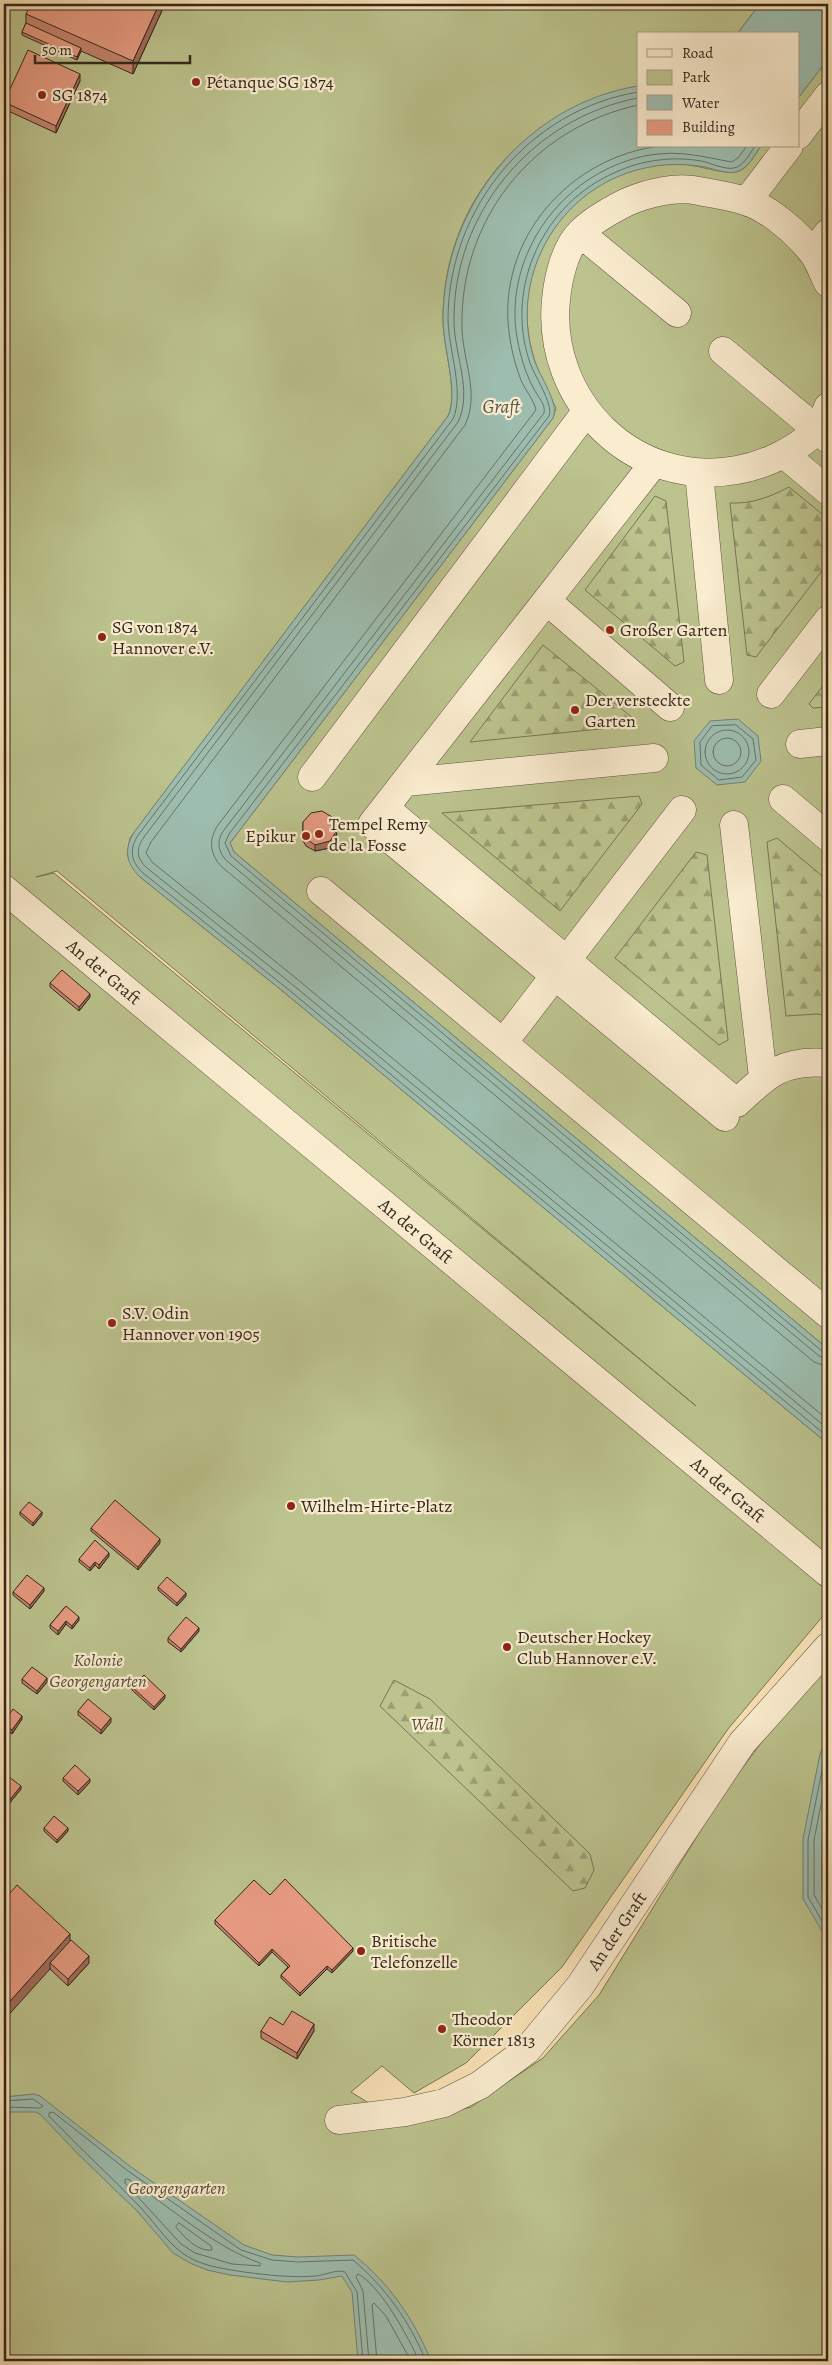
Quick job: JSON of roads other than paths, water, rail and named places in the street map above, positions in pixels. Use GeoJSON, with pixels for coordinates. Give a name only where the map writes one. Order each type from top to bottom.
{"type":"FeatureCollection","features":[{"type":"Feature","properties":{"kind":"street"},"geometry":{"type":"LineString","coordinates":[[800,132],[828,96]]}},
{"type":"Feature","properties":{"kind":"street"},"geometry":{"type":"LineString","coordinates":[[747,201],[787,148]]}},
{"type":"Feature","properties":{"kind":"street"},"geometry":{"type":"LineString","coordinates":[[723,351],[825,425],[784,454],[753,467],[725,472],[699,472],[654,463],[620,445],[586,412],[567,380],[557,349],[554,319],[557,284],[562,268],[580,232],[610,210],[639,197],[667,191],[692,189],[747,201],[821,243],[828,283]]}},
{"type":"Feature","properties":{"kind":"street"},"geometry":{"type":"LineString","coordinates":[[580,232],[677,313]]}},
{"type":"Feature","properties":{"kind":"street"},"geometry":{"type":"LineString","coordinates":[[312,777],[586,412]]}},
{"type":"Feature","properties":{"kind":"street"},"geometry":{"type":"LineString","coordinates":[[784,454],[828,491]]}},
{"type":"Feature","properties":{"kind":"street"},"geometry":{"type":"LineString","coordinates":[[654,463],[372,824],[737,1103],[763,1077],[789,1065],[813,1062],[828,1063]]}},
{"type":"Feature","properties":{"kind":"street"},"geometry":{"type":"LineString","coordinates":[[699,472],[719,680]]}},
{"type":"Feature","properties":{"kind":"street"},"geometry":{"type":"LineString","coordinates":[[547,600],[670,707]]}},
{"type":"Feature","properties":{"kind":"street"},"geometry":{"type":"LineString","coordinates":[[771,694],[828,620]]}},
{"type":"Feature","properties":{"kind":"street"},"geometry":{"type":"LineString","coordinates":[[800,744],[828,741]]}},
{"type":"Feature","properties":{"kind":"street"},"geometry":{"type":"LineString","coordinates":[[406,782],[654,758]]}},
{"type":"Feature","properties":{"kind":"street"},"geometry":{"type":"LineString","coordinates":[[783,799],[828,837]]}},
{"type":"Feature","properties":{"kind":"street"},"geometry":{"type":"LineString","coordinates":[[503,1043],[682,810]]}},
{"type":"Feature","properties":{"kind":"street"},"geometry":{"type":"LineString","coordinates":[[734,825],[763,1077]]}},
{"type":"Feature","properties":{"kind":"street","name":"An der Graft"},"geometry":{"type":"LineString","coordinates":[[4,889],[828,1573]]}},
{"type":"Feature","properties":{"kind":"street"},"geometry":{"type":"LineString","coordinates":[[321,891],[828,1314]]}},
{"type":"Feature","properties":{"kind":"street"},"geometry":{"type":"LineString","coordinates":[[560,968],[725,1117]]}},
{"type":"Feature","properties":{"kind":"street","name":"An der Graft"},"geometry":{"type":"LineString","coordinates":[[339,2120],[405,2112],[444,2103],[480,2085],[527,2050],[580,1986],[742,1743],[828,1647]]}},
{"type":"Feature","properties":{"kind":"water"},"geometry":{"type":"Polygon","coordinates":[[[760,4],[828,4],[828,59],[800,95],[800,32],[739,32],[760,4]]]}},
{"type":"Feature","properties":{"kind":"water","name":"Graft"},"geometry":{"type":"Polygon","coordinates":[[[637,86],[637,148],[760,148],[746,167],[739,171],[724,172],[698,166],[667,165],[636,170],[617,177],[593,190],[572,208],[554,229],[541,252],[532,278],[528,304],[528,332],[534,359],[554,405],[553,418],[230,843],[234,852],[828,1349],[828,1444],[285,993],[140,877],[129,861],[129,843],[135,831],[448,416],[452,395],[443,319],[447,278],[458,238],[475,201],[498,167],[527,138],[560,114],[597,97],[637,86]]]}},
{"type":"Feature","properties":{"kind":"water"},"geometry":{"type":"Polygon","coordinates":[[[738,719],[758,736],[761,761],[745,782],[717,785],[696,768],[694,741],[710,721],[738,719]]]}},
{"type":"Feature","properties":{"kind":"water"},"geometry":{"type":"Polygon","coordinates":[[[828,1735],[828,1941],[803,1899],[803,1839],[820,1754],[828,1735]]]}},
{"type":"Feature","properties":{"kind":"water"},"geometry":{"type":"Polygon","coordinates":[[[34,2094],[40,2096],[131,2167],[244,2245],[272,2255],[298,2257],[354,2255],[378,2277],[399,2303],[417,2331],[431,2361],[358,2361],[352,2292],[342,2276],[287,2282],[230,2275],[207,2270],[173,2253],[138,2212],[41,2115],[36,2112],[4,2112],[4,2097],[34,2094]]]}},
{"type":"Feature","properties":{"kind":"place","name":"Pétanque SG 1874"},"geometry":{"type":"Point","coordinates":[196,82]}},
{"type":"Feature","properties":{"kind":"place","name":"SG 1874"},"geometry":{"type":"Point","coordinates":[42,95]}},
{"type":"Feature","properties":{"kind":"place","name":"Großer Garten"},"geometry":{"type":"Point","coordinates":[610,630]}},
{"type":"Feature","properties":{"kind":"place","name":"SG von 1874 Hannover e.V."},"geometry":{"type":"Point","coordinates":[102,637]}},
{"type":"Feature","properties":{"kind":"place","name":"Der versteckte Garten"},"geometry":{"type":"Point","coordinates":[575,710]}},
{"type":"Feature","properties":{"kind":"place","name":"Tempel Remy de la Fosse"},"geometry":{"type":"Point","coordinates":[319,834]}},
{"type":"Feature","properties":{"kind":"place","name":"Epikur"},"geometry":{"type":"Point","coordinates":[306,836]}},
{"type":"Feature","properties":{"kind":"place","name":"S.V. Odin Hannover von 1905"},"geometry":{"type":"Point","coordinates":[112,1323]}},
{"type":"Feature","properties":{"kind":"place","name":"Wilhelm-Hirte-Platz"},"geometry":{"type":"Point","coordinates":[291,1506]}},
{"type":"Feature","properties":{"kind":"place","name":"Deutscher Hockey Club Hannover e.V."},"geometry":{"type":"Point","coordinates":[507,1647]}},
{"type":"Feature","properties":{"kind":"place","name":"Britische Telefonzelle"},"geometry":{"type":"Point","coordinates":[361,1951]}},
{"type":"Feature","properties":{"kind":"place","name":"Theodor Körner 1813"},"geometry":{"type":"Point","coordinates":[442,2029]}},
{"type":"Feature","properties":{"kind":"park label","name":"Kolonie Georgengarten"},"geometry":{"type":"Point","coordinates":[98,1670]}},
{"type":"Feature","properties":{"kind":"park label","name":"Wall"},"geometry":{"type":"Point","coordinates":[427,1724]}},
{"type":"Feature","properties":{"kind":"park label","name":"Georgengarten"},"geometry":{"type":"Point","coordinates":[177,2188]}}]}
